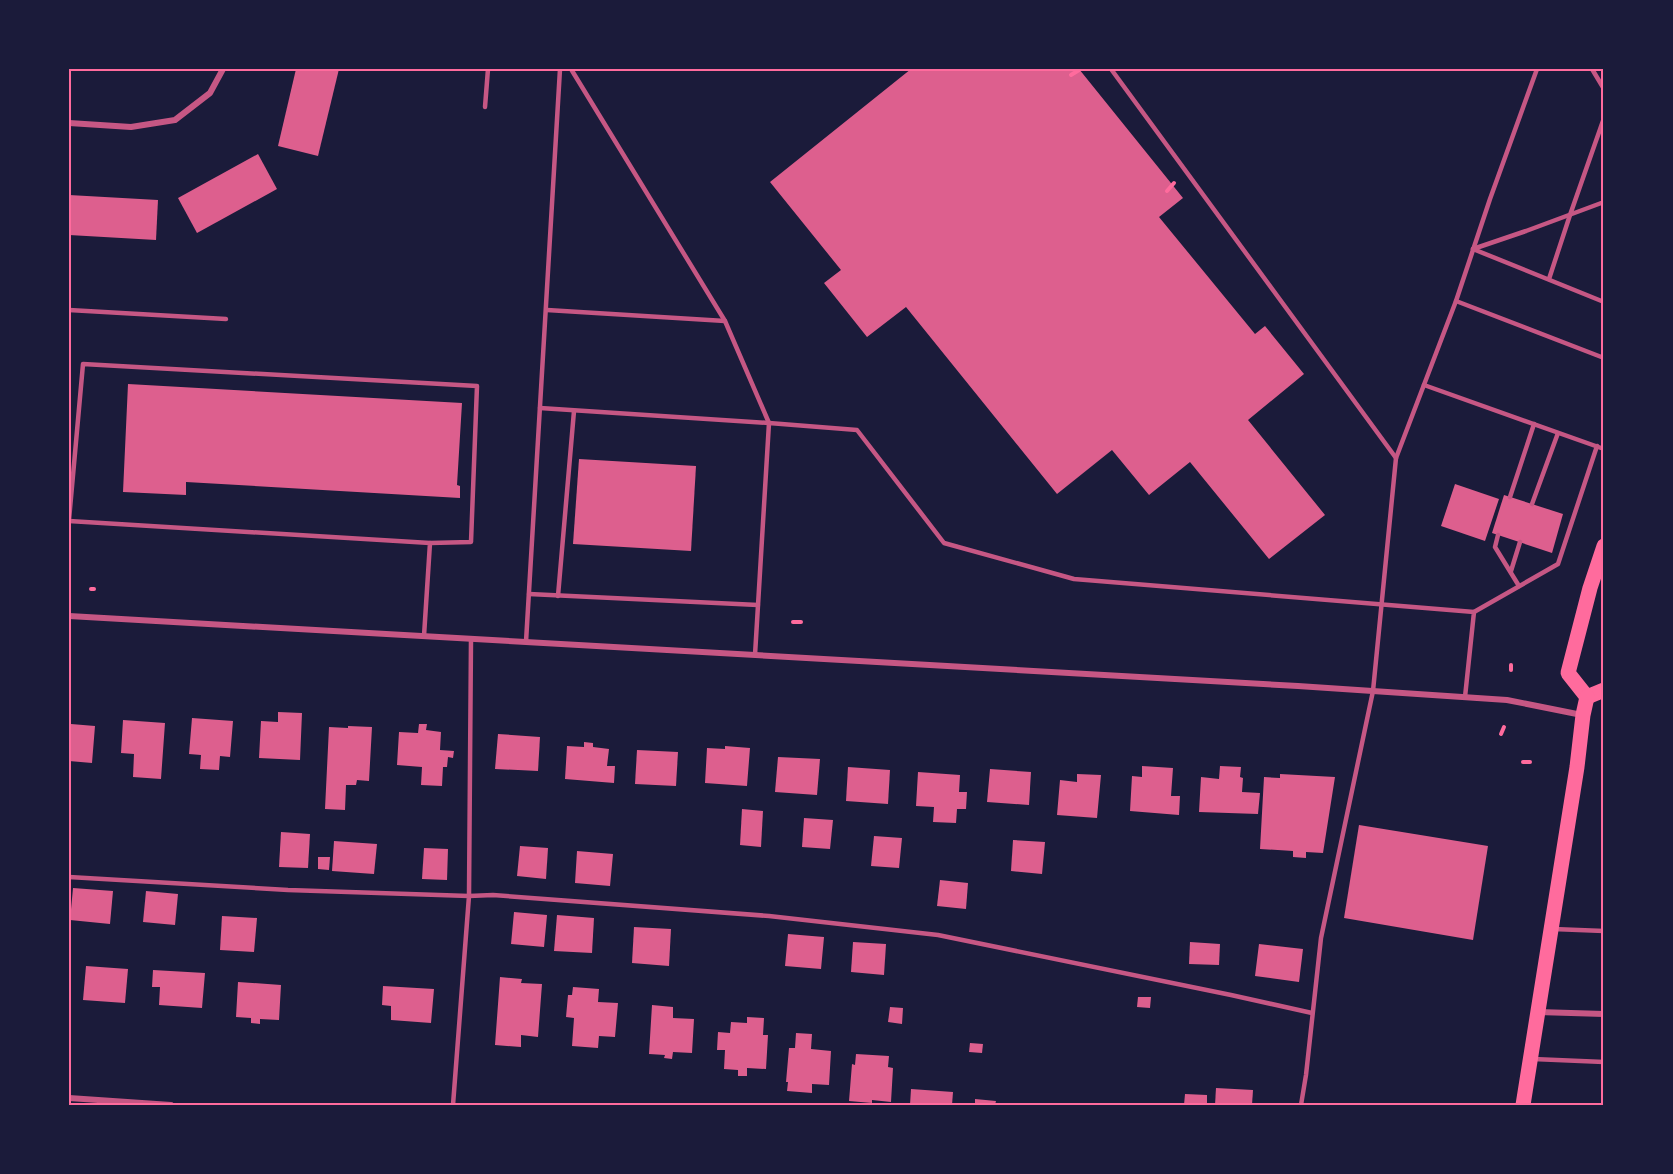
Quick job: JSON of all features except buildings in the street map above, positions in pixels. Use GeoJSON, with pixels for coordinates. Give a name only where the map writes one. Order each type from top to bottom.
{"type":"FeatureCollection","features":[{"type":"Feature","properties":{"kind":"main road"},"geometry":{"type":"LineString","coordinates":[[1587,697],[1568,673],[1590,588],[1604,546]]}},
{"type":"Feature","properties":{"kind":"main road"},"geometry":{"type":"LineString","coordinates":[[1587,697],[1604,690]]}},
{"type":"Feature","properties":{"kind":"main road"},"geometry":{"type":"LineString","coordinates":[[1523,1105],[1587,697]]}},
{"type":"Feature","properties":{"kind":"street"},"geometry":{"type":"LineString","coordinates":[[69,123],[131,127],[175,120],[210,93],[223,69]]}},
{"type":"Feature","properties":{"kind":"street"},"geometry":{"type":"LineString","coordinates":[[69,616],[1465,697],[1507,700],[1583,715]]}},
{"type":"Feature","properties":{"kind":"street"},"geometry":{"type":"LineString","coordinates":[[1538,1012],[1604,1014]]}},
{"type":"Feature","properties":{"kind":"street"},"geometry":{"type":"LineString","coordinates":[[69,1098],[171,1105]]}},
{"type":"Feature","properties":{"kind":"lane"},"geometry":{"type":"LineString","coordinates":[[485,107],[488,69]]}},
{"type":"Feature","properties":{"kind":"lane"},"geometry":{"type":"LineString","coordinates":[[526,642],[560,69]]}},
{"type":"Feature","properties":{"kind":"lane"},"geometry":{"type":"LineString","coordinates":[[570,69],[725,321],[769,423],[755,655]]}},
{"type":"Feature","properties":{"kind":"lane"},"geometry":{"type":"LineString","coordinates":[[1111,69],[1396,458]]}},
{"type":"Feature","properties":{"kind":"lane"},"geometry":{"type":"LineString","coordinates":[[1301,1105],[1321,938],[1373,691],[1396,458],[1456,301],[1537,69]]}},
{"type":"Feature","properties":{"kind":"lane"},"geometry":{"type":"LineString","coordinates":[[1592,69],[1604,89]]}},
{"type":"Feature","properties":{"kind":"lane"},"geometry":{"type":"LineString","coordinates":[[1549,279],[1604,118]]}},
{"type":"Feature","properties":{"kind":"lane"},"geometry":{"type":"LineString","coordinates":[[1473,249],[1604,202]]}},
{"type":"Feature","properties":{"kind":"lane"},"geometry":{"type":"LineString","coordinates":[[1473,249],[1604,302]]}},
{"type":"Feature","properties":{"kind":"lane"},"geometry":{"type":"LineString","coordinates":[[1456,301],[1604,358]]}},
{"type":"Feature","properties":{"kind":"lane"},"geometry":{"type":"LineString","coordinates":[[69,310],[226,319]]}},
{"type":"Feature","properties":{"kind":"lane"},"geometry":{"type":"LineString","coordinates":[[547,310],[725,321]]}},
{"type":"Feature","properties":{"kind":"lane"},"geometry":{"type":"LineString","coordinates":[[83,364],[477,386],[471,542],[430,543],[69,520],[83,364]]}},
{"type":"Feature","properties":{"kind":"lane"},"geometry":{"type":"LineString","coordinates":[[1424,386],[1604,449]]}},
{"type":"Feature","properties":{"kind":"lane"},"geometry":{"type":"LineString","coordinates":[[540,408],[857,430],[944,543],[1074,579],[1474,612],[1557,564],[1597,446]]}},
{"type":"Feature","properties":{"kind":"lane"},"geometry":{"type":"LineString","coordinates":[[558,596],[574,411]]}},
{"type":"Feature","properties":{"kind":"lane"},"geometry":{"type":"LineString","coordinates":[[1510,497],[1534,424]]}},
{"type":"Feature","properties":{"kind":"lane"},"geometry":{"type":"LineString","coordinates":[[1532,504],[1558,433]]}},
{"type":"Feature","properties":{"kind":"lane"},"geometry":{"type":"LineString","coordinates":[[1498,535],[1495,547],[1520,585]]}},
{"type":"Feature","properties":{"kind":"lane"},"geometry":{"type":"LineString","coordinates":[[1510,571],[1520,542]]}},
{"type":"Feature","properties":{"kind":"lane"},"geometry":{"type":"LineString","coordinates":[[424,636],[430,543]]}},
{"type":"Feature","properties":{"kind":"lane"},"geometry":{"type":"LineString","coordinates":[[529,594],[758,605]]}},
{"type":"Feature","properties":{"kind":"lane"},"geometry":{"type":"LineString","coordinates":[[1465,697],[1474,612]]}},
{"type":"Feature","properties":{"kind":"lane"},"geometry":{"type":"LineString","coordinates":[[453,1105],[469,896],[471,639]]}},
{"type":"Feature","properties":{"kind":"lane"},"geometry":{"type":"LineString","coordinates":[[69,877],[288,890],[493,895],[769,916],[938,935],[1312,1013]]}},
{"type":"Feature","properties":{"kind":"lane"},"geometry":{"type":"LineString","coordinates":[[1551,928],[1604,931]]}},
{"type":"Feature","properties":{"kind":"lane"},"geometry":{"type":"LineString","coordinates":[[1530,1058],[1604,1062]]}},
{"type":"Feature","properties":{"kind":"path"},"geometry":{"type":"LineString","coordinates":[[1071,75],[1079,70]]}},
{"type":"Feature","properties":{"kind":"path"},"geometry":{"type":"LineString","coordinates":[[1167,191],[1175,182]]}},
{"type":"Feature","properties":{"kind":"path"},"geometry":{"type":"LineString","coordinates":[[793,622],[801,622]]}},
{"type":"Feature","properties":{"kind":"path"},"geometry":{"type":"LineString","coordinates":[[1501,734],[1504,727]]}},
{"type":"Feature","properties":{"kind":"path"},"geometry":{"type":"LineString","coordinates":[[1523,762],[1530,762]]}}]}
